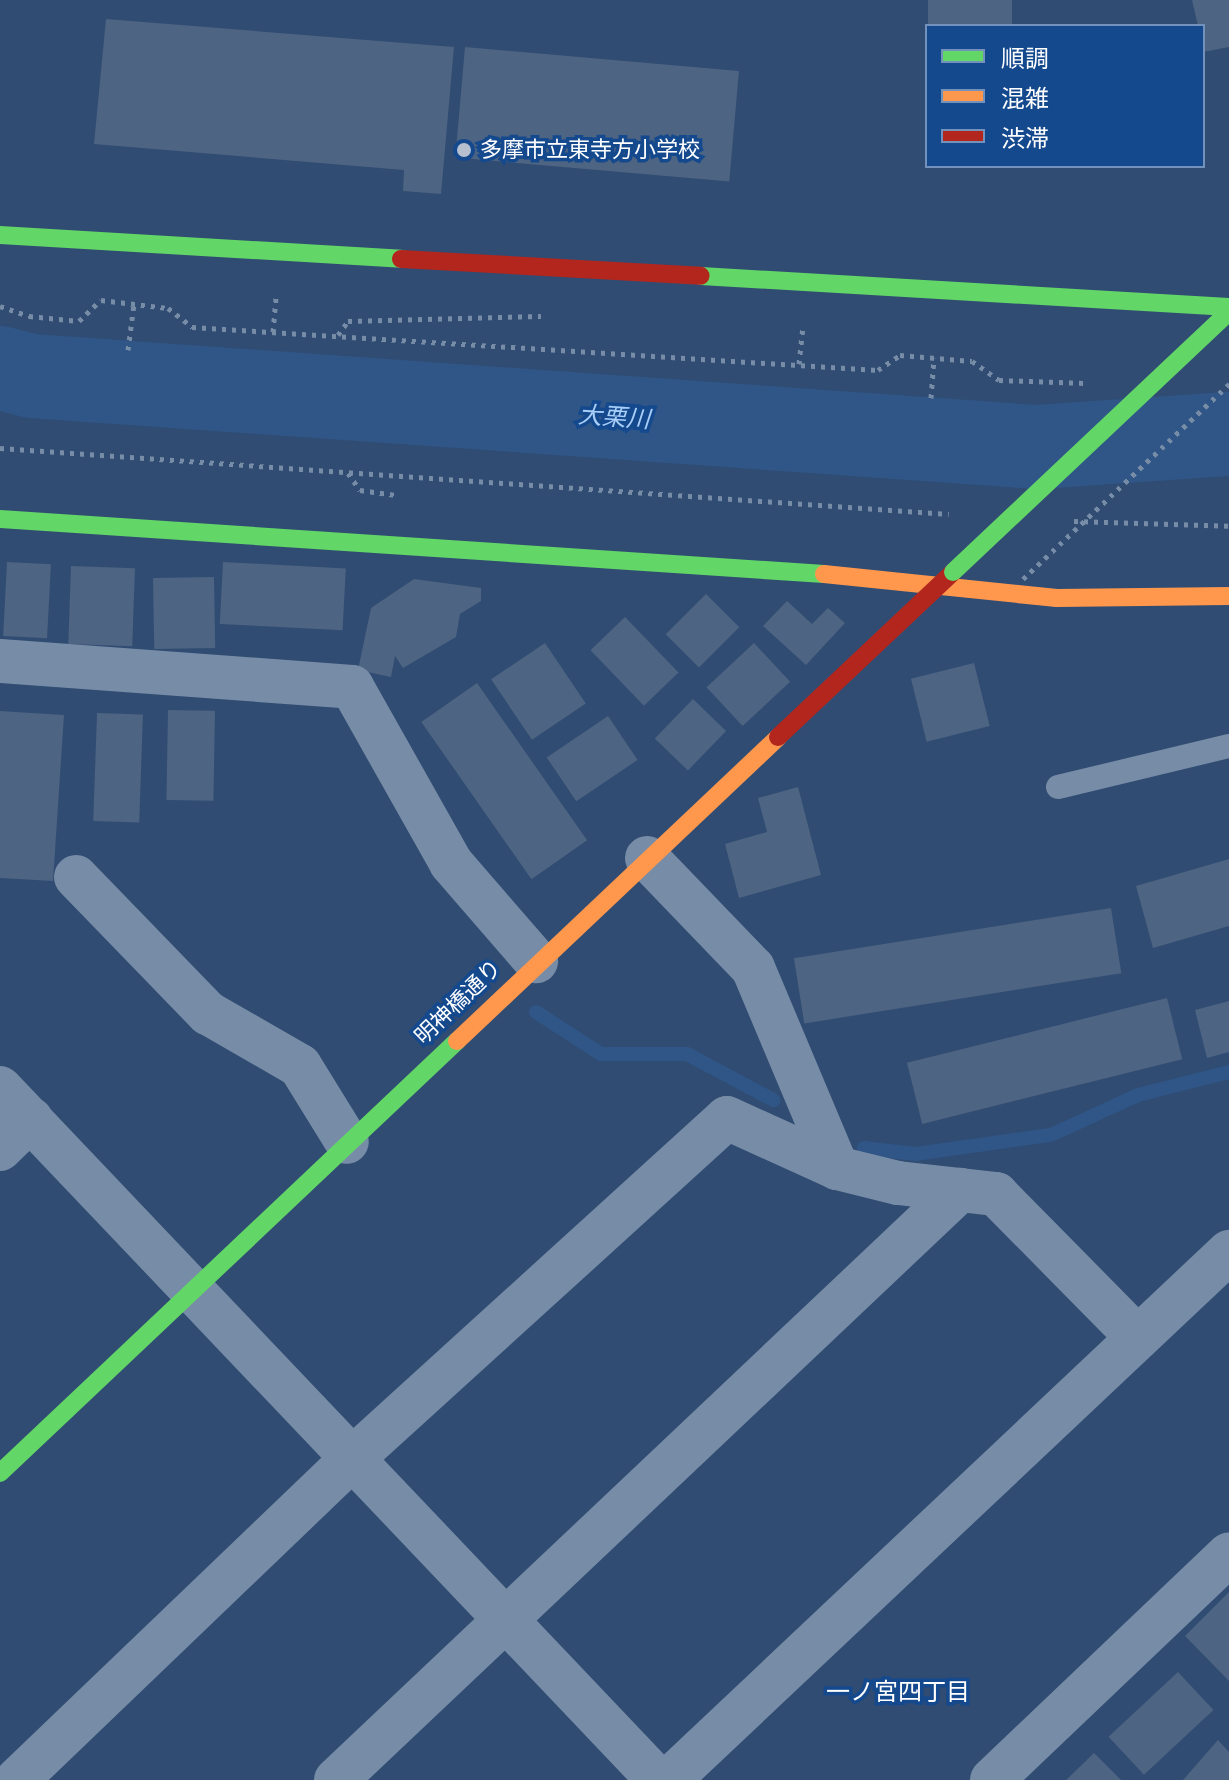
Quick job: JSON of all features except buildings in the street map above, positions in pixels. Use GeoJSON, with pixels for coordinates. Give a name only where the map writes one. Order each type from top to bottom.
{"type":"FeatureCollection","features":[{"type":"Feature","properties":{"kind":"street"},"geometry":{"type":"LineString","coordinates":[[0,235],[1227,312]]}},
{"type":"Feature","properties":{"kind":"street","name":"明神橋通り"},"geometry":{"type":"LineString","coordinates":[[0,1473],[536,961],[1227,312]]}},
{"type":"Feature","properties":{"kind":"street"},"geometry":{"type":"LineString","coordinates":[[0,519],[816,573],[1057,598],[1229,596]]}},
{"type":"Feature","properties":{"kind":"street"},"geometry":{"type":"LineString","coordinates":[[0,661],[352,687],[451,863],[536,961]]}},
{"type":"Feature","properties":{"kind":"street"},"geometry":{"type":"LineString","coordinates":[[647,858],[753,968],[837,1168]]}},
{"type":"Feature","properties":{"kind":"street"},"geometry":{"type":"LineString","coordinates":[[76,877],[208,1013],[300,1066],[347,1142]]}},
{"type":"Feature","properties":{"kind":"street"},"geometry":{"type":"LineString","coordinates":[[0,1088],[658,1780]]}},
{"type":"Feature","properties":{"kind":"street"},"geometry":{"type":"LineString","coordinates":[[17,1780],[353,1458],[727,1118],[837,1168],[898,1183],[996,1194],[1138,1338]]}},
{"type":"Feature","properties":{"kind":"street"},"geometry":{"type":"LineString","coordinates":[[0,1149],[31,1119]]}},
{"type":"Feature","properties":{"kind":"street"},"geometry":{"type":"LineString","coordinates":[[336,1780],[960,1190]]}},
{"type":"Feature","properties":{"kind":"street"},"geometry":{"type":"LineString","coordinates":[[669,1780],[1229,1252]]}},
{"type":"Feature","properties":{"kind":"street"},"geometry":{"type":"LineString","coordinates":[[992,1780],[1229,1554]]}},
{"type":"Feature","properties":{"kind":"lane"},"geometry":{"type":"LineString","coordinates":[[1058,787],[1229,746]]}},
{"type":"Feature","properties":{"kind":"path"},"geometry":{"type":"LineString","coordinates":[[273,332],[277,283]]}},
{"type":"Feature","properties":{"kind":"path"},"geometry":{"type":"LineString","coordinates":[[0,306],[29,316],[79,321],[101,300],[168,308],[192,327],[878,370],[900,355],[972,361],[999,380],[1100,383]]}},
{"type":"Feature","properties":{"kind":"path"},"geometry":{"type":"LineString","coordinates":[[128,350],[134,304]]}},
{"type":"Feature","properties":{"kind":"path"},"geometry":{"type":"LineString","coordinates":[[799,364],[804,318]]}},
{"type":"Feature","properties":{"kind":"path"},"geometry":{"type":"LineString","coordinates":[[931,398],[934,358]]}},
{"type":"Feature","properties":{"kind":"path"},"geometry":{"type":"LineString","coordinates":[[1215,378],[1229,377]]}},
{"type":"Feature","properties":{"kind":"path"},"geometry":{"type":"LineString","coordinates":[[1023,579],[1229,384]]}},
{"type":"Feature","properties":{"kind":"path"},"geometry":{"type":"LineString","coordinates":[[0,448],[961,515]]}},
{"type":"Feature","properties":{"kind":"path"},"geometry":{"type":"LineString","coordinates":[[1066,520],[1229,526]]}},
{"type":"Feature","properties":{"kind":"waterway","name":"大栗川"},"geometry":{"type":"LineString","coordinates":[[0,368],[32,376],[1037,447],[1229,434]]}},
{"type":"Feature","properties":{"kind":"waterway"},"geometry":{"type":"LineString","coordinates":[[536,1012],[601,1054],[687,1054],[773,1100]]}},
{"type":"Feature","properties":{"kind":"waterway"},"geometry":{"type":"LineString","coordinates":[[864,1148],[915,1154],[1051,1135],[1138,1095],[1229,1072]]}},
{"type":"Feature","properties":{"kind":"traffic: fast"},"geometry":{"type":"LineString","coordinates":[[0,235],[401,259]]}},
{"type":"Feature","properties":{"kind":"traffic: fast"},"geometry":{"type":"LineString","coordinates":[[701,276],[1229,307]]}},
{"type":"Feature","properties":{"kind":"traffic: fast"},"geometry":{"type":"LineString","coordinates":[[953,572],[1224,317]]}},
{"type":"Feature","properties":{"kind":"traffic: fast"},"geometry":{"type":"LineString","coordinates":[[0,519],[824,574]]}},
{"type":"Feature","properties":{"kind":"traffic: fast"},"geometry":{"type":"LineString","coordinates":[[0,1473],[457,1041]]}},
{"type":"Feature","properties":{"kind":"traffic: slow"},"geometry":{"type":"LineString","coordinates":[[824,574],[1057,598],[1229,596]]}},
{"type":"Feature","properties":{"kind":"traffic: slow"},"geometry":{"type":"LineString","coordinates":[[457,1041],[778,737]]}},
{"type":"Feature","properties":{"kind":"traffic: jam"},"geometry":{"type":"LineString","coordinates":[[401,259],[701,276]]}},
{"type":"Feature","properties":{"kind":"traffic: jam"},"geometry":{"type":"LineString","coordinates":[[778,737],[953,572]]}},
{"type":"Feature","properties":{"kind":"place","name":"多摩市立東寺方小学校"},"geometry":{"type":"Point","coordinates":[464,150]}},
{"type":"Feature","properties":{"kind":"district","name":"一ノ宮四丁目"},"geometry":{"type":"Point","coordinates":[898,1692]}}]}
